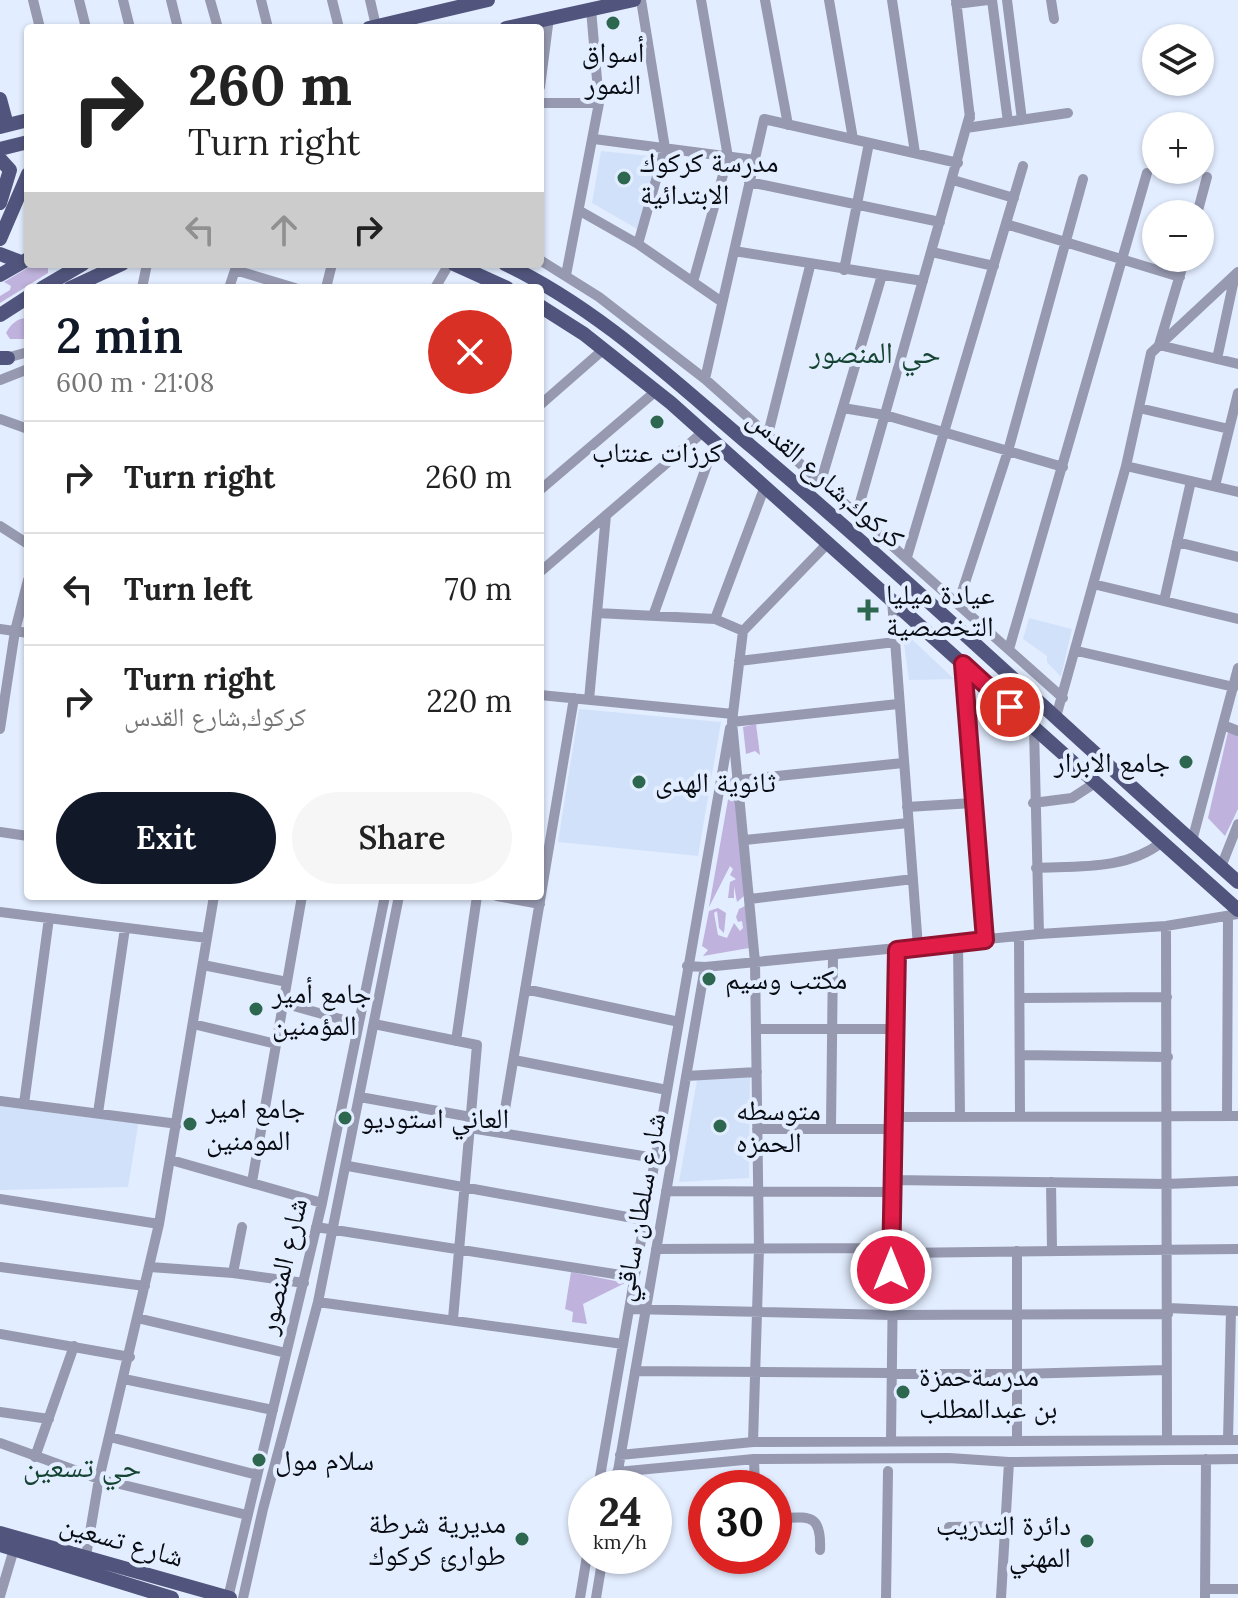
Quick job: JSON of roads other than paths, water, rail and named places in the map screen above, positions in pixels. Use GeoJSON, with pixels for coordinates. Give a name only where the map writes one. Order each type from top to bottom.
{"type":"FeatureCollection","features":[{"type":"Feature","properties":{"kind":"main road"},"geometry":{"type":"LineString","coordinates":[[381,24],[441,5],[488,0]]}},
{"type":"Feature","properties":{"kind":"main road"},"geometry":{"type":"LineString","coordinates":[[522,24],[634,0]]}},
{"type":"Feature","properties":{"kind":"main road"},"geometry":{"type":"LineString","coordinates":[[0,99],[4,126],[24,121]]}},
{"type":"Feature","properties":{"kind":"main road"},"geometry":{"type":"LineString","coordinates":[[0,149],[24,143]]}},
{"type":"Feature","properties":{"kind":"main road"},"geometry":{"type":"LineString","coordinates":[[0,159],[10,170],[0,203]]}},
{"type":"Feature","properties":{"kind":"main road"},"geometry":{"type":"LineString","coordinates":[[0,239],[24,183]]}},
{"type":"Feature","properties":{"kind":"main road"},"geometry":{"type":"LineString","coordinates":[[0,254],[24,260]]}},
{"type":"Feature","properties":{"kind":"main road"},"geometry":{"type":"LineString","coordinates":[[0,275],[24,260]]}},
{"type":"Feature","properties":{"kind":"main road"},"geometry":{"type":"LineString","coordinates":[[49,284],[76,268]]}},
{"type":"Feature","properties":{"kind":"main road"},"geometry":{"type":"LineString","coordinates":[[79,284],[113,268]]}},
{"type":"Feature","properties":{"kind":"main road"},"geometry":{"type":"LineString","coordinates":[[460,268],[498,284]]}},
{"type":"Feature","properties":{"kind":"main road","name":"كركوك,شارع القدس"},"geometry":{"type":"LineString","coordinates":[[512,268],[538,284]]}},
{"type":"Feature","properties":{"kind":"main road","name":"كركوك,شارع القدس"},"geometry":{"type":"LineString","coordinates":[[544,287],[597,319],[682,388],[1056,717],[1238,882]]}},
{"type":"Feature","properties":{"kind":"main road"},"geometry":{"type":"LineString","coordinates":[[0,315],[21,305]]}},
{"type":"Feature","properties":{"kind":"main road","name":"كركوك,شارع القدس"},"geometry":{"type":"LineString","coordinates":[[544,311],[604,349],[671,403],[1162,842],[1235,913]]}},
{"type":"Feature","properties":{"kind":"main road"},"geometry":{"type":"LineString","coordinates":[[671,403],[682,388]]}},
{"type":"Feature","properties":{"kind":"main road"},"geometry":{"type":"LineString","coordinates":[[1145,827],[1158,811]]}},
{"type":"Feature","properties":{"kind":"main road","name":"شارع تسعين"},"geometry":{"type":"LineString","coordinates":[[0,1533],[229,1598]]}},
{"type":"Feature","properties":{"kind":"main road","name":"شارع تسعين"},"geometry":{"type":"LineString","coordinates":[[7,1547],[172,1598]]}},
{"type":"Feature","properties":{"kind":"street"},"geometry":{"type":"LineString","coordinates":[[33,0],[39,24]]}},
{"type":"Feature","properties":{"kind":"street"},"geometry":{"type":"LineString","coordinates":[[79,0],[85,24]]}},
{"type":"Feature","properties":{"kind":"street"},"geometry":{"type":"LineString","coordinates":[[123,0],[129,24]]}},
{"type":"Feature","properties":{"kind":"street"},"geometry":{"type":"LineString","coordinates":[[171,0],[177,24]]}},
{"type":"Feature","properties":{"kind":"street"},"geometry":{"type":"LineString","coordinates":[[210,0],[217,24]]}},
{"type":"Feature","properties":{"kind":"street"},"geometry":{"type":"LineString","coordinates":[[261,0],[267,24]]}},
{"type":"Feature","properties":{"kind":"street"},"geometry":{"type":"LineString","coordinates":[[332,0],[338,24]]}},
{"type":"Feature","properties":{"kind":"street"},"geometry":{"type":"LineString","coordinates":[[370,0],[372,24]]}},
{"type":"Feature","properties":{"kind":"street"},"geometry":{"type":"LineString","coordinates":[[638,244],[665,148],[641,0]]}},
{"type":"Feature","properties":{"kind":"street"},"geometry":{"type":"LineString","coordinates":[[693,282],[728,157],[701,0]]}},
{"type":"Feature","properties":{"kind":"street"},"geometry":{"type":"LineString","coordinates":[[765,0],[788,125]]}},
{"type":"Feature","properties":{"kind":"street"},"geometry":{"type":"LineString","coordinates":[[829,0],[853,139]]}},
{"type":"Feature","properties":{"kind":"street"},"geometry":{"type":"LineString","coordinates":[[892,0],[915,153]]}},
{"type":"Feature","properties":{"kind":"street"},"geometry":{"type":"LineString","coordinates":[[857,513],[969,128],[970,114],[956,2],[990,0],[1008,122]]}},
{"type":"Feature","properties":{"kind":"street"},"geometry":{"type":"LineString","coordinates":[[1007,0],[1022,120]]}},
{"type":"Feature","properties":{"kind":"street"},"geometry":{"type":"LineString","coordinates":[[1051,0],[1054,19]]}},
{"type":"Feature","properties":{"kind":"street"},"geometry":{"type":"LineString","coordinates":[[566,275],[599,103],[591,9]]}},
{"type":"Feature","properties":{"kind":"street"},"geometry":{"type":"LineString","coordinates":[[544,56],[549,17]]}},
{"type":"Feature","properties":{"kind":"street"},"geometry":{"type":"LineString","coordinates":[[544,103],[599,103]]}},
{"type":"Feature","properties":{"kind":"street"},"geometry":{"type":"LineString","coordinates":[[969,128],[1068,113]]}},
{"type":"Feature","properties":{"kind":"street"},"geometry":{"type":"LineString","coordinates":[[705,379],[764,119],[958,163]]}},
{"type":"Feature","properties":{"kind":"street"},"geometry":{"type":"LineString","coordinates":[[594,139],[755,160]]}},
{"type":"Feature","properties":{"kind":"street"},"geometry":{"type":"LineString","coordinates":[[844,270],[869,143]]}},
{"type":"Feature","properties":{"kind":"street"},"geometry":{"type":"LineString","coordinates":[[907,557],[1023,166]]}},
{"type":"Feature","properties":{"kind":"street"},"geometry":{"type":"LineString","coordinates":[[958,604],[1008,451],[1083,179]]}},
{"type":"Feature","properties":{"kind":"street"},"geometry":{"type":"LineString","coordinates":[[953,180],[1014,198]]}},
{"type":"Feature","properties":{"kind":"street"},"geometry":{"type":"LineString","coordinates":[[749,182],[940,222]]}},
{"type":"Feature","properties":{"kind":"street"},"geometry":{"type":"LineString","coordinates":[[1009,649],[1144,184]]}},
{"type":"Feature","properties":{"kind":"street"},"geometry":{"type":"LineString","coordinates":[[580,211],[638,244],[722,302]]}},
{"type":"Feature","properties":{"kind":"street"},"geometry":{"type":"LineString","coordinates":[[1006,224],[1180,277]]}},
{"type":"Feature","properties":{"kind":"street"},"geometry":{"type":"LineString","coordinates":[[734,251],[810,266],[923,281]]}},
{"type":"Feature","properties":{"kind":"street"},"geometry":{"type":"LineString","coordinates":[[932,252],[994,266]]}},
{"type":"Feature","properties":{"kind":"street"},"geometry":{"type":"LineString","coordinates":[[544,262],[566,275],[705,379],[1063,698]]}},
{"type":"Feature","properties":{"kind":"street"},"geometry":{"type":"LineString","coordinates":[[768,434],[810,266]]}},
{"type":"Feature","properties":{"kind":"street"},"geometry":{"type":"LineString","coordinates":[[239,268],[284,284]]}},
{"type":"Feature","properties":{"kind":"street"},"geometry":{"type":"LineString","coordinates":[[1159,345],[1181,272]]}},
{"type":"Feature","properties":{"kind":"street"},"geometry":{"type":"LineString","coordinates":[[1056,717],[1077,651],[1126,466],[1151,353],[1236,274]]}},
{"type":"Feature","properties":{"kind":"street"},"geometry":{"type":"LineString","coordinates":[[1217,359],[1236,274]]}},
{"type":"Feature","properties":{"kind":"street"},"geometry":{"type":"LineString","coordinates":[[821,481],[882,275]]}},
{"type":"Feature","properties":{"kind":"street"},"geometry":{"type":"LineString","coordinates":[[1159,345],[1238,364]]}},
{"type":"Feature","properties":{"kind":"street"},"geometry":{"type":"LineString","coordinates":[[544,402],[604,349]]}},
{"type":"Feature","properties":{"kind":"street"},"geometry":{"type":"LineString","coordinates":[[3,359],[24,353]]}},
{"type":"Feature","properties":{"kind":"street"},"geometry":{"type":"LineString","coordinates":[[0,380],[24,371]]}},
{"type":"Feature","properties":{"kind":"street"},"geometry":{"type":"LineString","coordinates":[[544,487],[656,391]]}},
{"type":"Feature","properties":{"kind":"street"},"geometry":{"type":"LineString","coordinates":[[1215,486],[1238,393]]}},
{"type":"Feature","properties":{"kind":"street"},"geometry":{"type":"LineString","coordinates":[[843,408],[885,415],[1063,467]]}},
{"type":"Feature","properties":{"kind":"street"},"geometry":{"type":"LineString","coordinates":[[1139,408],[1229,429]]}},
{"type":"Feature","properties":{"kind":"street"},"geometry":{"type":"LineString","coordinates":[[0,419],[24,428]]}},
{"type":"Feature","properties":{"kind":"street"},"geometry":{"type":"LineString","coordinates":[[544,569],[606,515],[709,437]]}},
{"type":"Feature","properties":{"kind":"street"},"geometry":{"type":"LineString","coordinates":[[653,616],[709,437]]}},
{"type":"Feature","properties":{"kind":"street"},"geometry":{"type":"LineString","coordinates":[[1126,466],[1238,492]]}},
{"type":"Feature","properties":{"kind":"street"},"geometry":{"type":"LineString","coordinates":[[1164,601],[1191,481]]}},
{"type":"Feature","properties":{"kind":"street"},"geometry":{"type":"LineString","coordinates":[[715,619],[765,486]]}},
{"type":"Feature","properties":{"kind":"street"},"geometry":{"type":"LineString","coordinates":[[589,700],[606,515]]}},
{"type":"Feature","properties":{"kind":"street"},"geometry":{"type":"LineString","coordinates":[[0,526],[24,541]]}},
{"type":"Feature","properties":{"kind":"street"},"geometry":{"type":"LineString","coordinates":[[1177,542],[1238,557]]}},
{"type":"Feature","properties":{"kind":"street"},"geometry":{"type":"LineString","coordinates":[[601,1470],[732,718],[743,631],[828,543]]}},
{"type":"Feature","properties":{"kind":"street"},"geometry":{"type":"LineString","coordinates":[[1093,584],[1238,619]]}},
{"type":"Feature","properties":{"kind":"street"},"geometry":{"type":"LineString","coordinates":[[0,729],[2,702],[24,596]]}},
{"type":"Feature","properties":{"kind":"street"},"geometry":{"type":"LineString","coordinates":[[892,600],[918,947]]}},
{"type":"Feature","properties":{"kind":"street"},"geometry":{"type":"LineString","coordinates":[[597,613],[715,619],[743,631]]}},
{"type":"Feature","properties":{"kind":"street"},"geometry":{"type":"LineString","coordinates":[[0,629],[24,632]]}},
{"type":"Feature","properties":{"kind":"street"},"geometry":{"type":"LineString","coordinates":[[739,661],[895,642]]}},
{"type":"Feature","properties":{"kind":"street"},"geometry":{"type":"LineString","coordinates":[[1077,651],[1234,687]]}},
{"type":"Feature","properties":{"kind":"street"},"geometry":{"type":"LineString","coordinates":[[963,664],[985,940]]}},
{"type":"Feature","properties":{"kind":"street"},"geometry":{"type":"LineString","coordinates":[[1192,841],[1238,668]]}},
{"type":"Feature","properties":{"kind":"street"},"geometry":{"type":"LineString","coordinates":[[544,695],[732,718],[898,704]]}},
{"type":"Feature","properties":{"kind":"street"},"geometry":{"type":"LineString","coordinates":[[544,880],[574,698]]}},
{"type":"Feature","properties":{"kind":"street"},"geometry":{"type":"LineString","coordinates":[[732,718],[755,962],[759,1248],[753,1442]]}},
{"type":"Feature","properties":{"kind":"street"},"geometry":{"type":"LineString","coordinates":[[1223,725],[1238,731]]}},
{"type":"Feature","properties":{"kind":"street"},"geometry":{"type":"LineString","coordinates":[[1034,728],[1033,803],[1039,934]]}},
{"type":"Feature","properties":{"kind":"street"},"geometry":{"type":"LineString","coordinates":[[739,780],[903,763]]}},
{"type":"Feature","properties":{"kind":"street"},"geometry":{"type":"LineString","coordinates":[[1033,803],[1072,798],[1095,783]]}},
{"type":"Feature","properties":{"kind":"street"},"geometry":{"type":"LineString","coordinates":[[907,807],[973,803]]}},
{"type":"Feature","properties":{"kind":"street"},"geometry":{"type":"LineString","coordinates":[[745,840],[908,823]]}},
{"type":"Feature","properties":{"kind":"street"},"geometry":{"type":"LineString","coordinates":[[1221,867],[1238,824]]}},
{"type":"Feature","properties":{"kind":"street"},"geometry":{"type":"LineString","coordinates":[[0,832],[24,835]]}},
{"type":"Feature","properties":{"kind":"street"},"geometry":{"type":"LineString","coordinates":[[1036,868],[1125,861],[1145,854],[1162,842]]}},
{"type":"Feature","properties":{"kind":"street"},"geometry":{"type":"LineString","coordinates":[[750,899],[913,879]]}},
{"type":"Feature","properties":{"kind":"street"},"geometry":{"type":"LineString","coordinates":[[86,1556],[99,1479],[159,1224],[213,900]]}},
{"type":"Feature","properties":{"kind":"street"},"geometry":{"type":"LineString","coordinates":[[252,1182],[301,900]]}},
{"type":"Feature","properties":{"kind":"street","name":"شارع المنصور"},"geometry":{"type":"LineString","coordinates":[[229,1598],[322,1203],[384,900]]}},
{"type":"Feature","properties":{"kind":"street","name":"شارع المنصور"},"geometry":{"type":"LineString","coordinates":[[243,1598],[334,1230],[398,900]]}},
{"type":"Feature","properties":{"kind":"street"},"geometry":{"type":"LineString","coordinates":[[456,1041],[476,900]]}},
{"type":"Feature","properties":{"kind":"street"},"geometry":{"type":"LineString","coordinates":[[518,900],[540,904]]}},
{"type":"Feature","properties":{"kind":"street"},"geometry":{"type":"LineString","coordinates":[[501,1133],[541,900]]}},
{"type":"Feature","properties":{"kind":"street"},"geometry":{"type":"LineString","coordinates":[[0,912],[207,938]]}},
{"type":"Feature","properties":{"kind":"street"},"geometry":{"type":"LineString","coordinates":[[687,966],[833,956],[1039,934],[1166,926],[1235,913],[1233,1116],[894,1117]]}},
{"type":"Feature","properties":{"kind":"street"},"geometry":{"type":"LineString","coordinates":[[24,1104],[49,918]]}},
{"type":"Feature","properties":{"kind":"street"},"geometry":{"type":"LineString","coordinates":[[379,924],[392,927]]}},
{"type":"Feature","properties":{"kind":"street"},"geometry":{"type":"LineString","coordinates":[[1166,926],[1167,1440]]}},
{"type":"Feature","properties":{"kind":"street"},"geometry":{"type":"LineString","coordinates":[[98,1113],[125,928]]}},
{"type":"Feature","properties":{"kind":"street"},"geometry":{"type":"LineString","coordinates":[[1019,937],[1020,1116]]}},
{"type":"Feature","properties":{"kind":"street"},"geometry":{"type":"LineString","coordinates":[[958,942],[960,1116]]}},
{"type":"Feature","properties":{"kind":"street"},"geometry":{"type":"LineString","coordinates":[[891,1440],[897,950]]}},
{"type":"Feature","properties":{"kind":"street"},"geometry":{"type":"LineString","coordinates":[[831,1127],[833,956]]}},
{"type":"Feature","properties":{"kind":"street"},"geometry":{"type":"LineString","coordinates":[[203,965],[287,982]]}},
{"type":"Feature","properties":{"kind":"street","name":"شارع سلطان ساقي"},"geometry":{"type":"LineString","coordinates":[[617,1470],[705,967]]}},
{"type":"Feature","properties":{"kind":"street"},"geometry":{"type":"LineString","coordinates":[[525,989],[679,1022]]}},
{"type":"Feature","properties":{"kind":"street"},"geometry":{"type":"LineString","coordinates":[[1020,998],[1167,997]]}},
{"type":"Feature","properties":{"kind":"street"},"geometry":{"type":"LineString","coordinates":[[283,1003],[358,1024]]}},
{"type":"Feature","properties":{"kind":"street"},"geometry":{"type":"LineString","coordinates":[[193,1024],[276,1044]]}},
{"type":"Feature","properties":{"kind":"street"},"geometry":{"type":"LineString","coordinates":[[374,1024],[477,1045],[453,1319]]}},
{"type":"Feature","properties":{"kind":"street"},"geometry":{"type":"LineString","coordinates":[[756,1029],[895,1029]]}},
{"type":"Feature","properties":{"kind":"street"},"geometry":{"type":"LineString","coordinates":[[1020,1055],[1168,1057]]}},
{"type":"Feature","properties":{"kind":"street"},"geometry":{"type":"LineString","coordinates":[[514,1060],[667,1090]]}},
{"type":"Feature","properties":{"kind":"street"},"geometry":{"type":"LineString","coordinates":[[686,1076],[757,1072]]}},
{"type":"Feature","properties":{"kind":"street"},"geometry":{"type":"LineString","coordinates":[[360,1097],[470,1122],[501,1133],[655,1158]]}},
{"type":"Feature","properties":{"kind":"street"},"geometry":{"type":"LineString","coordinates":[[0,1101],[178,1124]]}},
{"type":"Feature","properties":{"kind":"street"},"geometry":{"type":"LineString","coordinates":[[757,1129],[893,1129]]}},
{"type":"Feature","properties":{"kind":"street"},"geometry":{"type":"LineString","coordinates":[[171,1160],[322,1203]]}},
{"type":"Feature","properties":{"kind":"street"},"geometry":{"type":"LineString","coordinates":[[348,1166],[644,1220]]}},
{"type":"Feature","properties":{"kind":"street"},"geometry":{"type":"LineString","coordinates":[[666,1191],[1238,1181]]}},
{"type":"Feature","properties":{"kind":"street"},"geometry":{"type":"LineString","coordinates":[[1051,1182],[1052,1250]]}},
{"type":"Feature","properties":{"kind":"street"},"geometry":{"type":"LineString","coordinates":[[0,1199],[159,1224]]}},
{"type":"Feature","properties":{"kind":"street"},"geometry":{"type":"LineString","coordinates":[[233,1273],[242,1227]]}},
{"type":"Feature","properties":{"kind":"street"},"geometry":{"type":"LineString","coordinates":[[316,1227],[634,1277]]}},
{"type":"Feature","properties":{"kind":"street"},"geometry":{"type":"LineString","coordinates":[[656,1249],[891,1248],[899,1253],[1238,1249]]}},
{"type":"Feature","properties":{"kind":"street"},"geometry":{"type":"LineString","coordinates":[[1017,1251],[1017,1440]]}},
{"type":"Feature","properties":{"kind":"street"},"geometry":{"type":"LineString","coordinates":[[0,1267],[145,1286]]}},
{"type":"Feature","properties":{"kind":"street"},"geometry":{"type":"LineString","coordinates":[[150,1267],[233,1273],[304,1283]]}},
{"type":"Feature","properties":{"kind":"street"},"geometry":{"type":"LineString","coordinates":[[318,1302],[623,1344]]}},
{"type":"Feature","properties":{"kind":"street"},"geometry":{"type":"LineString","coordinates":[[620,1455],[753,1442],[1233,1440],[1235,1311],[891,1315],[629,1309]]}},
{"type":"Feature","properties":{"kind":"street"},"geometry":{"type":"LineString","coordinates":[[137,1318],[286,1353]]}},
{"type":"Feature","properties":{"kind":"street"},"geometry":{"type":"LineString","coordinates":[[0,1334],[130,1357]]}},
{"type":"Feature","properties":{"kind":"street"},"geometry":{"type":"LineString","coordinates":[[35,1457],[74,1346]]}},
{"type":"Feature","properties":{"kind":"street"},"geometry":{"type":"LineString","coordinates":[[635,1371],[1018,1374],[1166,1370]]}},
{"type":"Feature","properties":{"kind":"street"},"geometry":{"type":"LineString","coordinates":[[124,1379],[273,1410]]}},
{"type":"Feature","properties":{"kind":"street"},"geometry":{"type":"LineString","coordinates":[[0,1412],[49,1419]]}},
{"type":"Feature","properties":{"kind":"street"},"geometry":{"type":"LineString","coordinates":[[110,1437],[257,1475]]}},
{"type":"Feature","properties":{"kind":"street"},"geometry":{"type":"LineString","coordinates":[[0,1443],[99,1479],[247,1515]]}},
{"type":"Feature","properties":{"kind":"street"},"geometry":{"type":"LineString","coordinates":[[638,1470],[754,1459],[949,1458],[1009,1462],[1238,1459]]}},
{"type":"Feature","properties":{"kind":"street"},"geometry":{"type":"LineString","coordinates":[[754,1459],[754,1470]]}},
{"type":"Feature","properties":{"kind":"street"},"geometry":{"type":"LineString","coordinates":[[1206,1459],[1206,1594],[1238,1589]]}},
{"type":"Feature","properties":{"kind":"street"},"geometry":{"type":"LineString","coordinates":[[1001,1598],[1009,1462]]}},
{"type":"Feature","properties":{"kind":"street"},"geometry":{"type":"LineString","coordinates":[[886,1598],[888,1471]]}},
{"type":"Feature","properties":{"kind":"street"},"geometry":{"type":"LineString","coordinates":[[792,1518],[810,1517],[816,1521],[821,1531],[820,1550]]}},
{"type":"Feature","properties":{"kind":"street"},"geometry":{"type":"LineString","coordinates":[[949,1527],[1005,1526]]}},
{"type":"Feature","properties":{"kind":"street"},"geometry":{"type":"LineString","coordinates":[[0,1596],[7,1547]]}},
{"type":"Feature","properties":{"kind":"street"},"geometry":{"type":"LineString","coordinates":[[580,1598],[584,1574]]}},
{"type":"Feature","properties":{"kind":"street"},"geometry":{"type":"LineString","coordinates":[[596,1598],[600,1574]]}},
{"type":"Feature","properties":{"kind":"place","name":"أسواق النمور"},"geometry":{"type":"Point","coordinates":[613,23]}},
{"type":"Feature","properties":{"kind":"place","name":"مدرسة كركوك الابتدائية"},"geometry":{"type":"Point","coordinates":[624,178]}},
{"type":"Feature","properties":{"kind":"place","name":"كرزات عنتاب"},"geometry":{"type":"Point","coordinates":[657,422]}},
{"type":"Feature","properties":{"kind":"place","name":"عيادة ميليا التخصصية"},"geometry":{"type":"Point","coordinates":[868,610]}},
{"type":"Feature","properties":{"kind":"place","name":"جامع الابرار"},"geometry":{"type":"Point","coordinates":[1186,762]}},
{"type":"Feature","properties":{"kind":"place","name":"ثانوية الهدى"},"geometry":{"type":"Point","coordinates":[639,782]}},
{"type":"Feature","properties":{"kind":"place","name":"مكتب وسيم"},"geometry":{"type":"Point","coordinates":[709,979]}},
{"type":"Feature","properties":{"kind":"place","name":"جامع أمير المؤمنين"},"geometry":{"type":"Point","coordinates":[256,1009]}},
{"type":"Feature","properties":{"kind":"place","name":"العاني استوديو"},"geometry":{"type":"Point","coordinates":[345,1118]}},
{"type":"Feature","properties":{"kind":"place","name":"جامع امير المومنين"},"geometry":{"type":"Point","coordinates":[190,1124]}},
{"type":"Feature","properties":{"kind":"place","name":"متوسطه الحمزه"},"geometry":{"type":"Point","coordinates":[720,1126]}},
{"type":"Feature","properties":{"kind":"place","name":"مدرسةحمزة بن عبدالمطلب"},"geometry":{"type":"Point","coordinates":[903,1392]}},
{"type":"Feature","properties":{"kind":"place","name":"سلام مول"},"geometry":{"type":"Point","coordinates":[259,1460]}},
{"type":"Feature","properties":{"kind":"place","name":"مديرية شرطة طوارئ كركوك"},"geometry":{"type":"Point","coordinates":[522,1539]}},
{"type":"Feature","properties":{"kind":"place","name":"دائرة التدريب المهني"},"geometry":{"type":"Point","coordinates":[1087,1541]}},
{"type":"Feature","properties":{"kind":"district","name":"حي المنصور"},"geometry":{"type":"Point","coordinates":[875,352]}},
{"type":"Feature","properties":{"kind":"district","name":"حي تسعين"},"geometry":{"type":"Point","coordinates":[82,1466]}}]}
